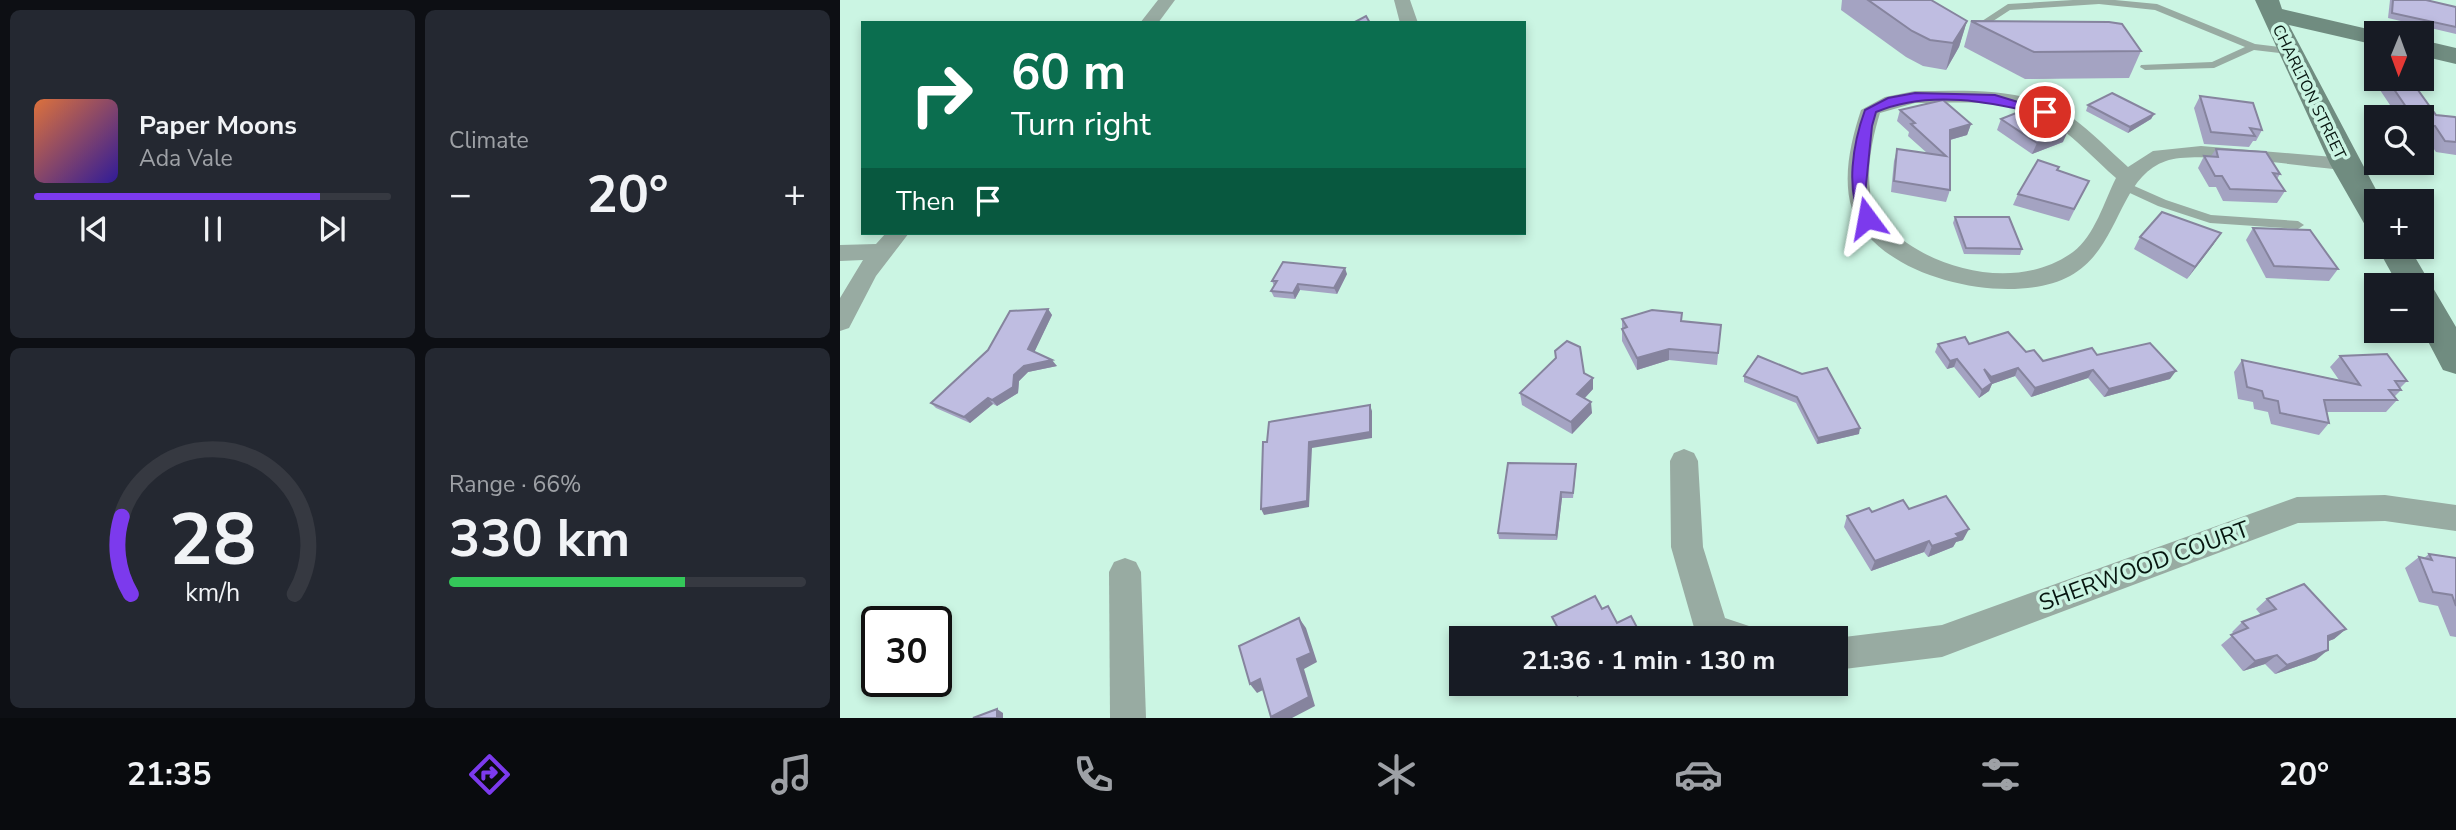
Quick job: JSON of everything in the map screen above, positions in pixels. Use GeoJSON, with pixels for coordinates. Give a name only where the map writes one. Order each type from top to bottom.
{"type":"FeatureCollection","features":[{"type":"Feature","properties":{"kind":"street"},"geometry":{"type":"LineString","coordinates":[[1151,21],[1167,0]]}},
{"type":"Feature","properties":{"kind":"street"},"geometry":{"type":"LineString","coordinates":[[1402,0],[1409,21]]}},
{"type":"Feature","properties":{"kind":"street"},"geometry":{"type":"LineString","coordinates":[[2269,7],[2364,35]]}},
{"type":"Feature","properties":{"kind":"street","name":"CHARLTON STREET"},"geometry":{"type":"LineString","coordinates":[[2269,7],[2345,164],[2364,197]]}},
{"type":"Feature","properties":{"kind":"street"},"geometry":{"type":"LineString","coordinates":[[2434,51],[2456,56]]}},
{"type":"Feature","properties":{"kind":"street"},"geometry":{"type":"LineString","coordinates":[[2125,181],[2059,118],[2030,106],[1995,98],[1915,97],[1892,101],[1871,110],[1866,126],[1858,195],[1867,218],[1887,242],[1922,264],[1972,278],[2018,281],[2056,275],[2085,255],[2125,181],[2160,155],[2201,152],[2345,164]]}},
{"type":"Feature","properties":{"kind":"street"},"geometry":{"type":"LineString","coordinates":[[840,321],[852,293],[896,235]]}},
{"type":"Feature","properties":{"kind":"street"},"geometry":{"type":"LineString","coordinates":[[840,253],[881,252]]}},
{"type":"Feature","properties":{"kind":"street"},"geometry":{"type":"LineString","coordinates":[[2434,319],[2456,359]]}},
{"type":"Feature","properties":{"kind":"street"},"geometry":{"type":"LineString","coordinates":[[1684,461],[1687,547],[1711,626]]}},
{"type":"Feature","properties":{"kind":"street","name":"SHERWOOD COURT"},"geometry":{"type":"LineString","coordinates":[[1848,653],[1942,641],[2297,510],[2385,508],[2456,518]]}},
{"type":"Feature","properties":{"kind":"street"},"geometry":{"type":"LineString","coordinates":[[1125,572],[1128,718]]}},
{"type":"Feature","properties":{"kind":"lane"},"geometry":{"type":"LineString","coordinates":[[1984,23],[2008,7],[2099,1],[2157,7],[2253,47],[2289,51]]}},
{"type":"Feature","properties":{"kind":"lane"},"geometry":{"type":"LineString","coordinates":[[2146,67],[2214,65],[2253,47]]}},
{"type":"Feature","properties":{"kind":"lane"},"geometry":{"type":"LineString","coordinates":[[2125,181],[2162,203],[2210,219],[2298,226]]}},
{"type":"Feature","properties":{"kind":"building"},"geometry":{"type":"Polygon","coordinates":[[[1868,0],[1931,0],[1967,21],[1953,43],[1930,40],[1912,31],[1868,0]]]}},
{"type":"Feature","properties":{"kind":"building"},"geometry":{"type":"Polygon","coordinates":[[[2393,0],[2426,0],[2456,7],[2456,27],[2434,21],[2392,13],[2393,0]]]}},
{"type":"Feature","properties":{"kind":"building"},"geometry":{"type":"Polygon","coordinates":[[[1971,21],[2122,24],[2141,51],[2034,52],[1971,21]]]}},
{"type":"Feature","properties":{"kind":"building"},"geometry":{"type":"Polygon","coordinates":[[[2395,91],[2419,91],[2429,105],[2405,105],[2395,91]]]}},
{"type":"Feature","properties":{"kind":"building"},"geometry":{"type":"Polygon","coordinates":[[[2112,93],[2154,114],[2130,127],[2088,105],[2112,93]]]}},
{"type":"Feature","properties":{"kind":"building"},"geometry":{"type":"Polygon","coordinates":[[[2200,96],[2253,103],[2262,130],[2250,128],[2255,136],[2211,132],[2200,96]]]}},
{"type":"Feature","properties":{"kind":"building"},"geometry":{"type":"Polygon","coordinates":[[[1943,100],[1971,124],[1950,130],[1950,190],[1894,181],[1897,149],[1946,156],[1911,124],[1915,123],[1900,110],[1943,100]]]}},
{"type":"Feature","properties":{"kind":"building"},"geometry":{"type":"Polygon","coordinates":[[[2031,107],[2068,131],[2037,143],[2001,119],[2031,107]]]}},
{"type":"Feature","properties":{"kind":"building"},"geometry":{"type":"Polygon","coordinates":[[[2434,112],[2436,115],[2455,117],[2456,142],[2445,141],[2435,126],[2434,112]]]}},
{"type":"Feature","properties":{"kind":"building"},"geometry":{"type":"Polygon","coordinates":[[[2216,149],[2266,152],[2280,174],[2273,173],[2285,191],[2230,189],[2222,176],[2215,176],[2204,156],[2218,157],[2216,149]]]}},
{"type":"Feature","properties":{"kind":"building"},"geometry":{"type":"Polygon","coordinates":[[[2038,160],[2089,181],[2074,209],[2018,194],[2038,160]]]}},
{"type":"Feature","properties":{"kind":"building"},"geometry":{"type":"Polygon","coordinates":[[[2162,212],[2221,233],[2195,267],[2140,237],[2162,212]]]}},
{"type":"Feature","properties":{"kind":"building"},"geometry":{"type":"Polygon","coordinates":[[[1955,217],[2009,217],[2022,249],[1966,248],[1955,217]]]}},
{"type":"Feature","properties":{"kind":"building"},"geometry":{"type":"Polygon","coordinates":[[[2253,228],[2310,230],[2338,269],[2274,266],[2253,228]]]}},
{"type":"Feature","properties":{"kind":"building"},"geometry":{"type":"Polygon","coordinates":[[[1283,262],[1345,268],[1334,288],[1298,284],[1293,293],[1271,291],[1277,281],[1272,281],[1283,262]]]}},
{"type":"Feature","properties":{"kind":"building"},"geometry":{"type":"Polygon","coordinates":[[[1048,309],[1028,349],[1052,360],[1024,366],[1014,375],[1013,387],[992,400],[988,398],[964,417],[931,403],[988,350],[1010,311],[1048,309]]]}},
{"type":"Feature","properties":{"kind":"building"},"geometry":{"type":"Polygon","coordinates":[[[1652,310],[1682,313],[1681,321],[1721,325],[1718,353],[1669,349],[1637,358],[1622,329],[1627,327],[1622,319],[1652,310]]]}},
{"type":"Feature","properties":{"kind":"building"},"geometry":{"type":"Polygon","coordinates":[[[2008,332],[2026,352],[2034,350],[2043,361],[2092,348],[2097,355],[2150,343],[2176,371],[2109,389],[2093,370],[2035,388],[2018,368],[1991,377],[1984,369],[1992,383],[1982,390],[1957,359],[1950,361],[1938,344],[1965,337],[1969,344],[2008,332]]]}},
{"type":"Feature","properties":{"kind":"building"},"geometry":{"type":"Polygon","coordinates":[[[1567,341],[1580,347],[1584,373],[1593,378],[1577,394],[1591,402],[1571,422],[1520,393],[1556,358],[1555,351],[1567,341]]]}},
{"type":"Feature","properties":{"kind":"building"},"geometry":{"type":"Polygon","coordinates":[[[2387,354],[2407,381],[2395,381],[2401,390],[2389,390],[2397,400],[2324,400],[2329,423],[2280,413],[2278,401],[2264,398],[2262,391],[2247,387],[2242,360],[2360,385],[2340,356],[2387,354]]]}},
{"type":"Feature","properties":{"kind":"building"},"geometry":{"type":"Polygon","coordinates":[[[1758,356],[1802,374],[1827,368],[1860,428],[1818,438],[1797,397],[1744,376],[1758,356]]]}},
{"type":"Feature","properties":{"kind":"building"},"geometry":{"type":"Polygon","coordinates":[[[1370,405],[1370,432],[1309,442],[1307,501],[1261,509],[1263,442],[1267,442],[1269,422],[1370,405]]]}},
{"type":"Feature","properties":{"kind":"building"},"geometry":{"type":"Polygon","coordinates":[[[1508,463],[1576,464],[1573,493],[1561,492],[1556,535],[1498,533],[1508,463]]]}},
{"type":"Feature","properties":{"kind":"building"},"geometry":{"type":"Polygon","coordinates":[[[1946,496],[1969,529],[1956,534],[1959,537],[1932,546],[1929,541],[1875,561],[1847,516],[1869,508],[1872,512],[1903,500],[1909,509],[1946,496]]]}},
{"type":"Feature","properties":{"kind":"building"},"geometry":{"type":"Polygon","coordinates":[[[2429,554],[2456,558],[2456,606],[2452,595],[2433,592],[2419,557],[2432,560],[2429,554]]]}},
{"type":"Feature","properties":{"kind":"building"},"geometry":{"type":"Polygon","coordinates":[[[2304,584],[2346,629],[2328,636],[2328,650],[2287,665],[2277,655],[2255,661],[2231,635],[2248,628],[2242,622],[2276,609],[2267,599],[2304,584]]]}},
{"type":"Feature","properties":{"kind":"building"},"geometry":{"type":"Polygon","coordinates":[[[1595,596],[1602,609],[1608,606],[1617,623],[1631,616],[1636,626],[1557,626],[1552,617],[1595,596]]]}},
{"type":"Feature","properties":{"kind":"building"},"geometry":{"type":"Polygon","coordinates":[[[1299,618],[1311,653],[1297,659],[1309,697],[1271,717],[1260,679],[1250,684],[1239,646],[1299,618]]]}},
{"type":"Feature","properties":{"kind":"building"},"geometry":{"type":"Polygon","coordinates":[[[997,709],[997,718],[973,718],[997,709]]]}},
{"type":"Feature","properties":{"kind":"route"},"geometry":{"type":"LineString","coordinates":[[1867,218],[1858,195],[1866,126],[1871,110],[1892,101],[1915,97],[1995,98],[2045,112]]}}]}
